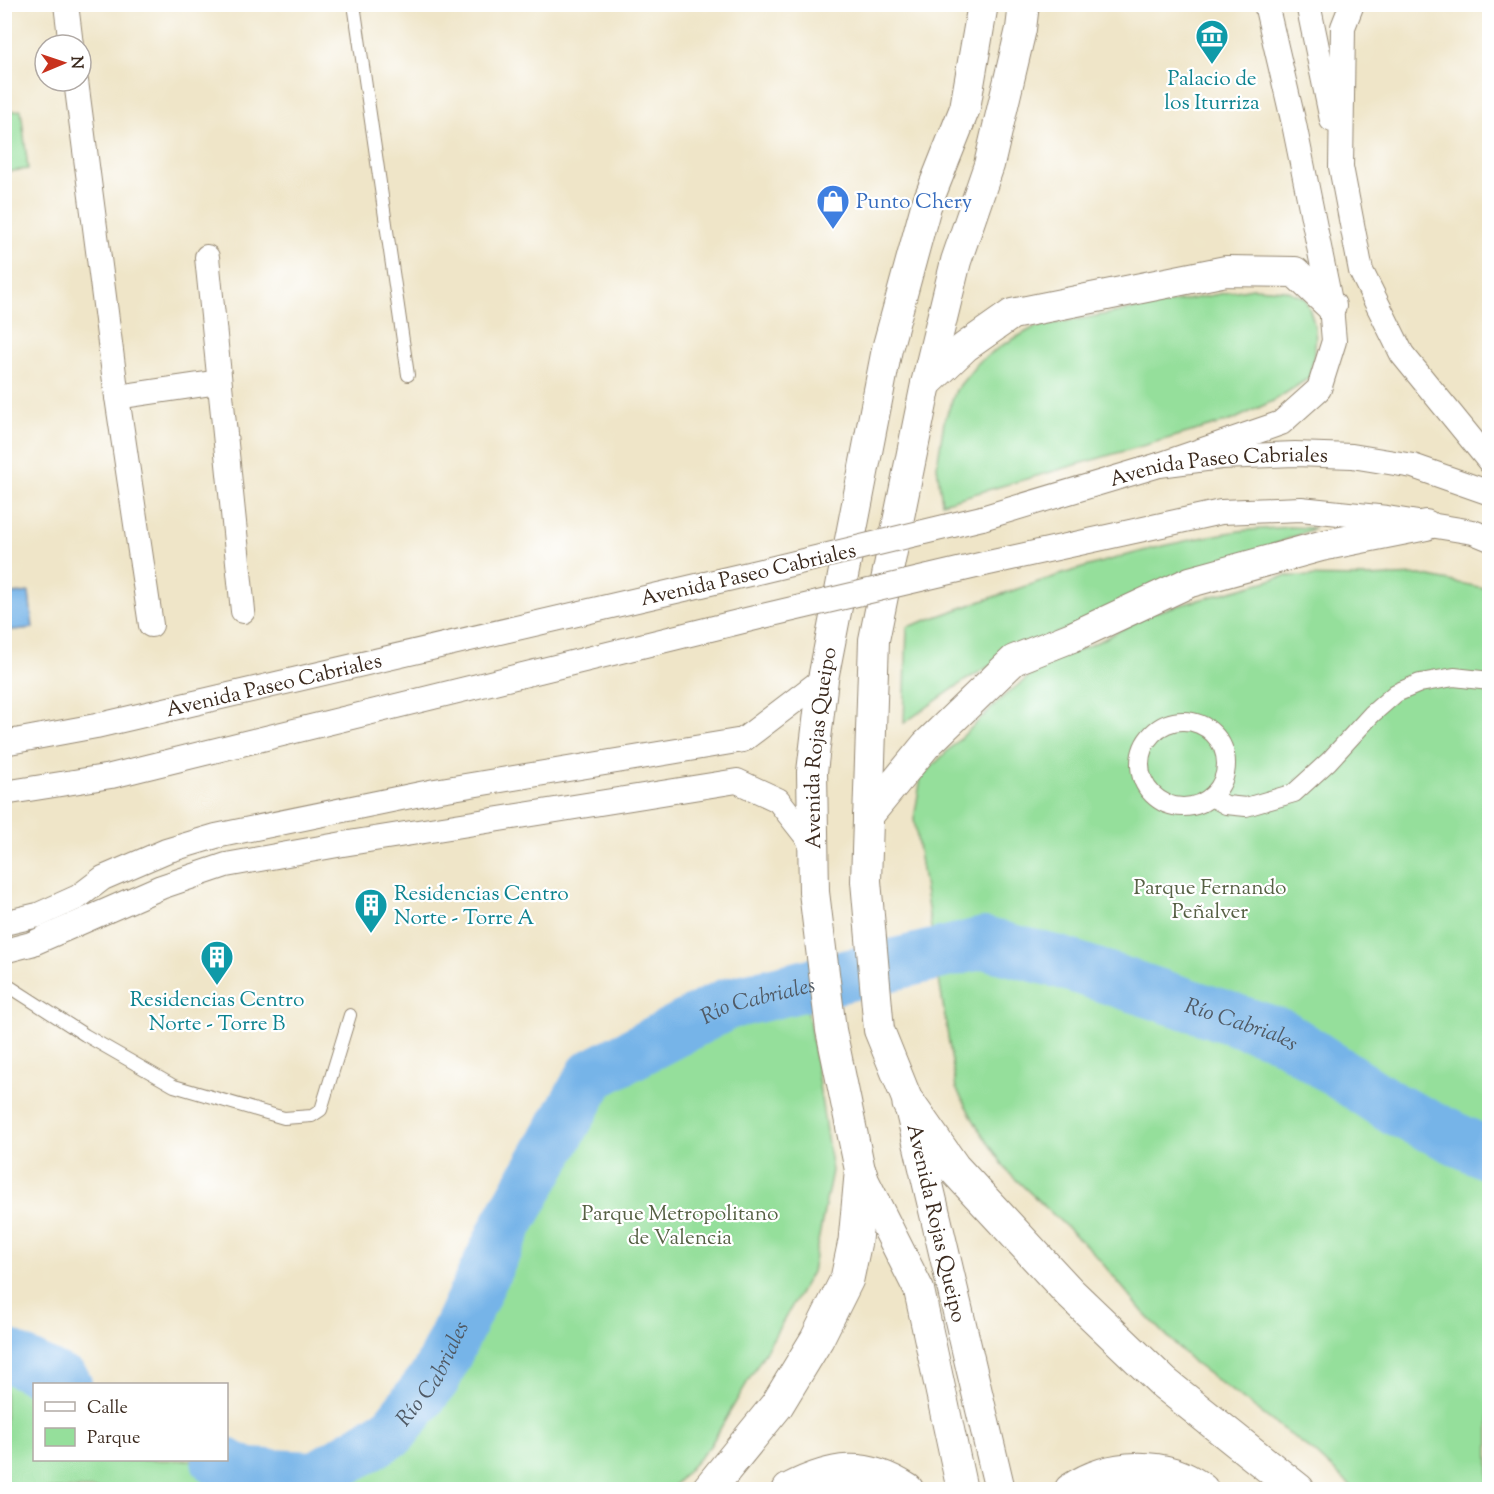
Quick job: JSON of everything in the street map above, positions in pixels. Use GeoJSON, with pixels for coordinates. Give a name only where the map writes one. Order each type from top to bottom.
{"type":"FeatureCollection","features":[{"type":"Feature","properties":{"kind":"highway"},"geometry":{"type":"LineString","coordinates":[[909,1104],[954,1168],[1070,1293],[1164,1383],[1298,1490]]}},
{"type":"Feature","properties":{"kind":"highway"},"geometry":{"type":"LineString","coordinates":[[708,1490],[777,1405],[817,1339],[847,1279],[855,1241],[861,1175]]}},
{"type":"Feature","properties":{"kind":"highway"},"geometry":{"type":"LineString","coordinates":[[1071,1490],[1105,1474],[1142,1469],[1165,1471],[1193,1483],[1202,1490]]}},
{"type":"Feature","properties":{"kind":"highway"},"geometry":{"type":"LineString","coordinates":[[789,1490],[814,1477],[845,1470],[877,1473],[907,1490]]}},
{"type":"Feature","properties":{"kind":"street"},"geometry":{"type":"LineString","coordinates":[[66,4],[70,33]]}},
{"type":"Feature","properties":{"kind":"street","name":"Avenida Rojas Queipo"},"geometry":{"type":"LineString","coordinates":[[962,1490],[919,1290],[861,1175],[831,1030],[814,892],[812,772],[823,679],[887,349],[926,206],[965,108],[983,4]]}},
{"type":"Feature","properties":{"kind":"street","name":"Avenida Rojas Queipo"},"geometry":{"type":"LineString","coordinates":[[1000,1490],[909,1104],[879,1030],[866,881],[874,640],[926,384],[956,261],[989,165],[1021,29],[1024,4]]}},
{"type":"Feature","properties":{"kind":"street"},"geometry":{"type":"LineString","coordinates":[[1159,465],[1281,423],[1319,389],[1334,341],[1331,306],[1294,124],[1266,4]]}},
{"type":"Feature","properties":{"kind":"street"},"geometry":{"type":"LineString","coordinates":[[1308,4],[1361,271],[1409,362],[1490,462]]}},
{"type":"Feature","properties":{"kind":"street"},"geometry":{"type":"LineString","coordinates":[[1341,166],[1343,27],[1352,4]]}},
{"type":"Feature","properties":{"kind":"street"},"geometry":{"type":"LineString","coordinates":[[78,93],[117,397],[151,625]]}},
{"type":"Feature","properties":{"kind":"street"},"geometry":{"type":"LineString","coordinates":[[207,257],[243,611]]}},
{"type":"Feature","properties":{"kind":"street"},"geometry":{"type":"LineString","coordinates":[[926,384],[965,347],[1012,314],[1226,271],[1295,272],[1331,306]]}},
{"type":"Feature","properties":{"kind":"street"},"geometry":{"type":"LineString","coordinates":[[117,397],[219,382]]}},
{"type":"Feature","properties":{"kind":"street","name":"Avenida Paseo Cabriales"},"geometry":{"type":"LineString","coordinates":[[4,743],[96,726],[982,518],[1159,465],[1221,457],[1295,454],[1352,456],[1413,466],[1490,493]]}},
{"type":"Feature","properties":{"kind":"street","name":"Avenida Paseo Cabriales"},"geometry":{"type":"LineString","coordinates":[[4,793],[111,776],[763,616],[1221,512],[1301,509],[1473,532],[1490,538]]}},
{"type":"Feature","properties":{"kind":"street"},"geometry":{"type":"LineString","coordinates":[[868,816],[926,745],[1014,660],[1072,637],[1190,582],[1321,546],[1426,525]]}},
{"type":"Feature","properties":{"kind":"street"},"geometry":{"type":"LineString","coordinates":[[1211,797],[1226,805],[1246,807],[1294,792],[1329,761],[1372,714],[1396,693],[1420,683],[1454,677],[1490,681]]}},
{"type":"Feature","properties":{"kind":"street"},"geometry":{"type":"LineString","coordinates":[[4,923],[38,915],[78,897],[104,878],[166,851],[216,836],[435,791],[743,740],[823,679]]}},
{"type":"Feature","properties":{"kind":"street"},"geometry":{"type":"LineString","coordinates":[[1187,721],[1203,725],[1216,736],[1224,751],[1226,768],[1221,784],[1211,797],[1196,805],[1179,807],[1163,802],[1150,792],[1142,777],[1141,760],[1145,744],[1155,731],[1170,723],[1187,721]]}},
{"type":"Feature","properties":{"kind":"street"},"geometry":{"type":"LineString","coordinates":[[4,951],[31,944],[161,887],[226,865],[737,781],[778,800],[814,846]]}},
{"type":"Feature","properties":{"kind":"lane"},"geometry":{"type":"LineString","coordinates":[[354,4],[408,375]]}},
{"type":"Feature","properties":{"kind":"lane"},"geometry":{"type":"LineString","coordinates":[[4,983],[85,1035],[174,1086],[284,1118],[312,1116],[321,1110],[350,1016]]}},
{"type":"Feature","properties":{"kind":"green space"},"geometry":{"type":"Polygon","coordinates":[[[21,110],[28,169],[5,172],[5,112],[21,110]]]}},
{"type":"Feature","properties":{"kind":"green space"},"geometry":{"type":"Polygon","coordinates":[[[1253,288],[1285,290],[1305,298],[1316,337],[1309,378],[1275,400],[1233,420],[942,503],[937,466],[944,422],[956,390],[978,363],[1001,346],[1035,327],[1253,288]]]}},
{"type":"Feature","properties":{"kind":"green space"},"geometry":{"type":"Polygon","coordinates":[[[1288,527],[1315,528],[1021,648],[966,680],[904,723],[907,627],[1068,572],[1150,549],[1233,532],[1288,527]]]}},
{"type":"Feature","properties":{"kind":"green space","name":"Parque Fernando Peñalver"},"geometry":{"type":"Polygon","coordinates":[[[1420,575],[1489,589],[1489,1489],[1354,1489],[1315,1453],[1194,1363],[1143,1312],[1093,1252],[1008,1172],[978,1128],[956,1088],[914,819],[921,777],[1004,696],[1043,666],[1104,639],[1152,613],[1285,576],[1420,575]]]}},
{"type":"Feature","properties":{"kind":"green space","name":"Parque Metropolitano de Valencia"},"geometry":{"type":"Polygon","coordinates":[[[803,979],[832,1171],[812,1272],[710,1446],[671,1489],[5,1489],[5,1354],[62,1383],[33,1383],[33,1461],[205,1461],[278,1480],[379,1456],[456,1378],[604,1061],[759,990],[803,979]]]}},
{"type":"Feature","properties":{"kind":"water"},"geometry":{"type":"Polygon","coordinates":[[[29,592],[33,628],[5,631],[5,595],[29,592]]]}},
{"type":"Feature","properties":{"kind":"waterway","name":"Río Cabriales"},"geometry":{"type":"LineString","coordinates":[[219,1461],[247,1474],[316,1477],[393,1431],[435,1378],[506,1227],[592,1075],[727,1004],[984,943],[1062,963],[1282,1035],[1392,1108],[1490,1155]]}},
{"type":"Feature","properties":{"kind":"waterway","name":"Río Cabriales"},"geometry":{"type":"LineString","coordinates":[[4,1354],[64,1383]]}},
{"type":"Feature","properties":{"kind":"place","name":"Palacio de los Iturriza"},"geometry":{"type":"Point","coordinates":[1212,65]}},
{"type":"Feature","properties":{"kind":"place","name":"Punto Chery"},"geometry":{"type":"Point","coordinates":[833,230]}},
{"type":"Feature","properties":{"kind":"place","name":"Residencias Centro Norte - Torre A"},"geometry":{"type":"Point","coordinates":[371,934]}},
{"type":"Feature","properties":{"kind":"place","name":"Residencias Centro Norte - Torre B"},"geometry":{"type":"Point","coordinates":[217,986]}}]}
